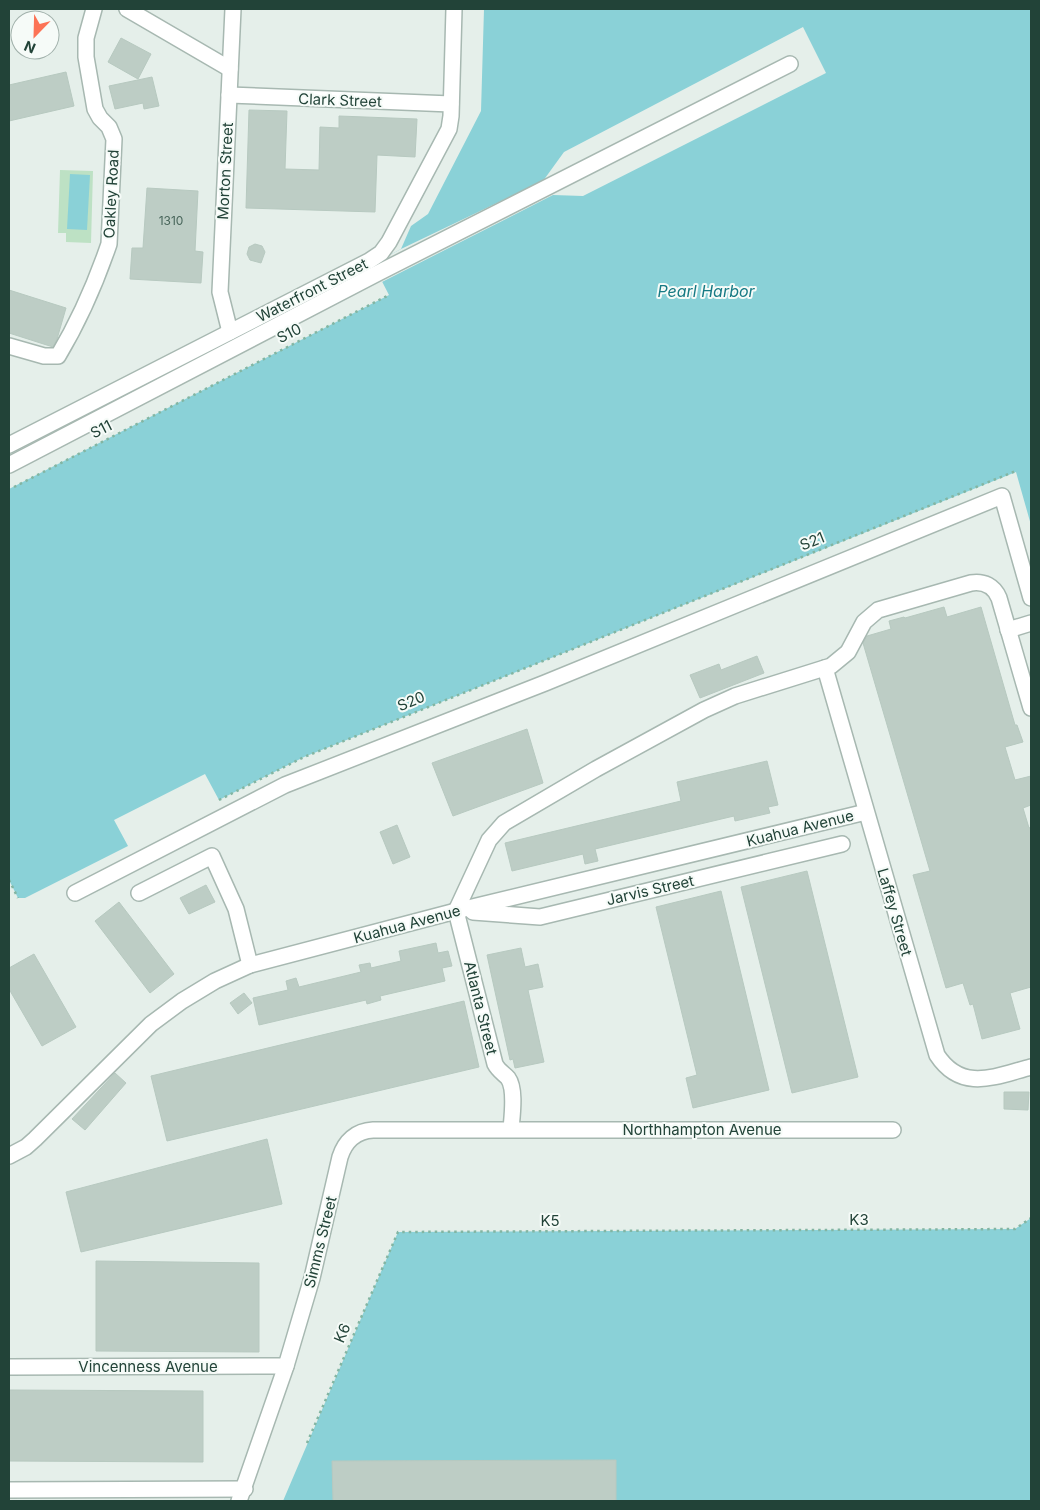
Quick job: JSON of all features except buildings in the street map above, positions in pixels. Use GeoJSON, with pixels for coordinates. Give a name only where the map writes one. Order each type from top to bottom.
{"type":"FeatureCollection","features":[{"type":"Feature","properties":{"kind":"street","name":"Oakley Road"},"geometry":{"type":"LineString","coordinates":[[9,346],[44,356],[58,356],[104,260],[109,244],[114,139],[109,127],[100,118],[95,109],[84,47],[94,9]]}},
{"type":"Feature","properties":{"kind":"street"},"geometry":{"type":"LineString","coordinates":[[127,9],[230,70]]}},
{"type":"Feature","properties":{"kind":"street","name":"Morton Street"},"geometry":{"type":"LineString","coordinates":[[230,332],[220,292],[233,9]]}},
{"type":"Feature","properties":{"kind":"street","name":"Waterfront Street"},"geometry":{"type":"LineString","coordinates":[[9,445],[369,261],[381,253],[389,242],[449,129],[454,9]]}},
{"type":"Feature","properties":{"kind":"street"},"geometry":{"type":"LineString","coordinates":[[9,465],[378,272],[790,64]]}},
{"type":"Feature","properties":{"kind":"street","name":"Clark Street"},"geometry":{"type":"LineString","coordinates":[[229,95],[451,104]]}},
{"type":"Feature","properties":{"kind":"street"},"geometry":{"type":"LineString","coordinates":[[75,893],[285,785],[545,683],[1002,496],[1031,598]]}},
{"type":"Feature","properties":{"kind":"street"},"geometry":{"type":"LineString","coordinates":[[456,911],[489,840],[504,823],[596,768],[704,710],[735,696],[831,666],[848,652],[864,622],[878,610],[971,583],[985,583],[996,592],[1031,708]]}},
{"type":"Feature","properties":{"kind":"street"},"geometry":{"type":"LineString","coordinates":[[1008,630],[1031,623]]}},
{"type":"Feature","properties":{"kind":"street","name":"Laffey Street"},"geometry":{"type":"LineString","coordinates":[[825,668],[937,1055],[951,1071],[971,1079],[985,1080],[1031,1066]]}},
{"type":"Feature","properties":{"kind":"street","name":"Kuahua Avenue"},"geometry":{"type":"LineString","coordinates":[[9,1156],[35,1140],[151,1024],[198,991],[250,965],[456,911],[866,812]]}},
{"type":"Feature","properties":{"kind":"street","name":"Jarvis Street"},"geometry":{"type":"LineString","coordinates":[[456,911],[540,917],[842,844]]}},
{"type":"Feature","properties":{"kind":"street"},"geometry":{"type":"LineString","coordinates":[[139,892],[212,856],[236,909],[250,965]]}},
{"type":"Feature","properties":{"kind":"street","name":"Atlanta Street"},"geometry":{"type":"LineString","coordinates":[[456,911],[495,1064],[512,1086],[511,1129]]}},
{"type":"Feature","properties":{"kind":"street","name":"Northhampton Avenue"},"geometry":{"type":"LineString","coordinates":[[511,1129],[893,1130]]}},
{"type":"Feature","properties":{"kind":"street","name":"Simms Street"},"geometry":{"type":"LineString","coordinates":[[242,1495],[286,1366],[312,1278],[340,1156],[344,1147],[350,1139],[363,1132],[373,1130],[511,1129]]}},
{"type":"Feature","properties":{"kind":"street","name":"Vincenness Avenue"},"geometry":{"type":"LineString","coordinates":[[9,1367],[286,1366]]}},
{"type":"Feature","properties":{"kind":"street"},"geometry":{"type":"LineString","coordinates":[[9,1490],[242,1495]]}},
{"type":"Feature","properties":{"kind":"path","name":"S10"},"geometry":{"type":"LineString","coordinates":[[199,392],[389,295]]}},
{"type":"Feature","properties":{"kind":"path","name":"S11"},"geometry":{"type":"LineString","coordinates":[[14,487],[199,392]]}},
{"type":"Feature","properties":{"kind":"path","name":"S21"},"geometry":{"type":"LineString","coordinates":[[616,632],[1016,472]]}},
{"type":"Feature","properties":{"kind":"path","name":"S20"},"geometry":{"type":"LineString","coordinates":[[219,800],[304,757],[616,632]]}},
{"type":"Feature","properties":{"kind":"path"},"geometry":{"type":"LineString","coordinates":[[9,880],[18,898]]}},
{"type":"Feature","properties":{"kind":"path","name":"K3"},"geometry":{"type":"LineString","coordinates":[[703,1231],[1015,1229],[1031,1218]]}},
{"type":"Feature","properties":{"kind":"path","name":"K5"},"geometry":{"type":"LineString","coordinates":[[398,1232],[703,1231]]}},
{"type":"Feature","properties":{"kind":"path","name":"K6"},"geometry":{"type":"LineString","coordinates":[[307,1443],[398,1232]]}},
{"type":"Feature","properties":{"kind":"green space"},"geometry":{"type":"Polygon","coordinates":[[[60,170],[93,171],[91,243],[66,242],[66,233],[58,233],[60,170]]]}},
{"type":"Feature","properties":{"kind":"water","name":"Pearl Harbor"},"geometry":{"type":"Polygon","coordinates":[[[484,9],[1031,9],[1031,525],[1016,472],[304,757],[219,800],[205,774],[114,820],[128,846],[25,898],[18,898],[9,880],[9,489],[389,295],[373,264],[401,249],[411,226],[428,214],[481,111],[484,9]]]}},
{"type":"Feature","properties":{"kind":"water"},"geometry":{"type":"Polygon","coordinates":[[[70,174],[90,175],[87,230],[67,229],[70,174]]]}},
{"type":"Feature","properties":{"kind":"water"},"geometry":{"type":"Polygon","coordinates":[[[1031,1218],[1031,1501],[283,1501],[398,1232],[1015,1229],[1031,1218]]]}},
{"type":"Feature","properties":{"kind":"pier"},"geometry":{"type":"Polygon","coordinates":[[[803,27],[826,73],[583,196],[553,195],[382,282],[373,264],[543,181],[564,152],[803,27]]]}}]}
